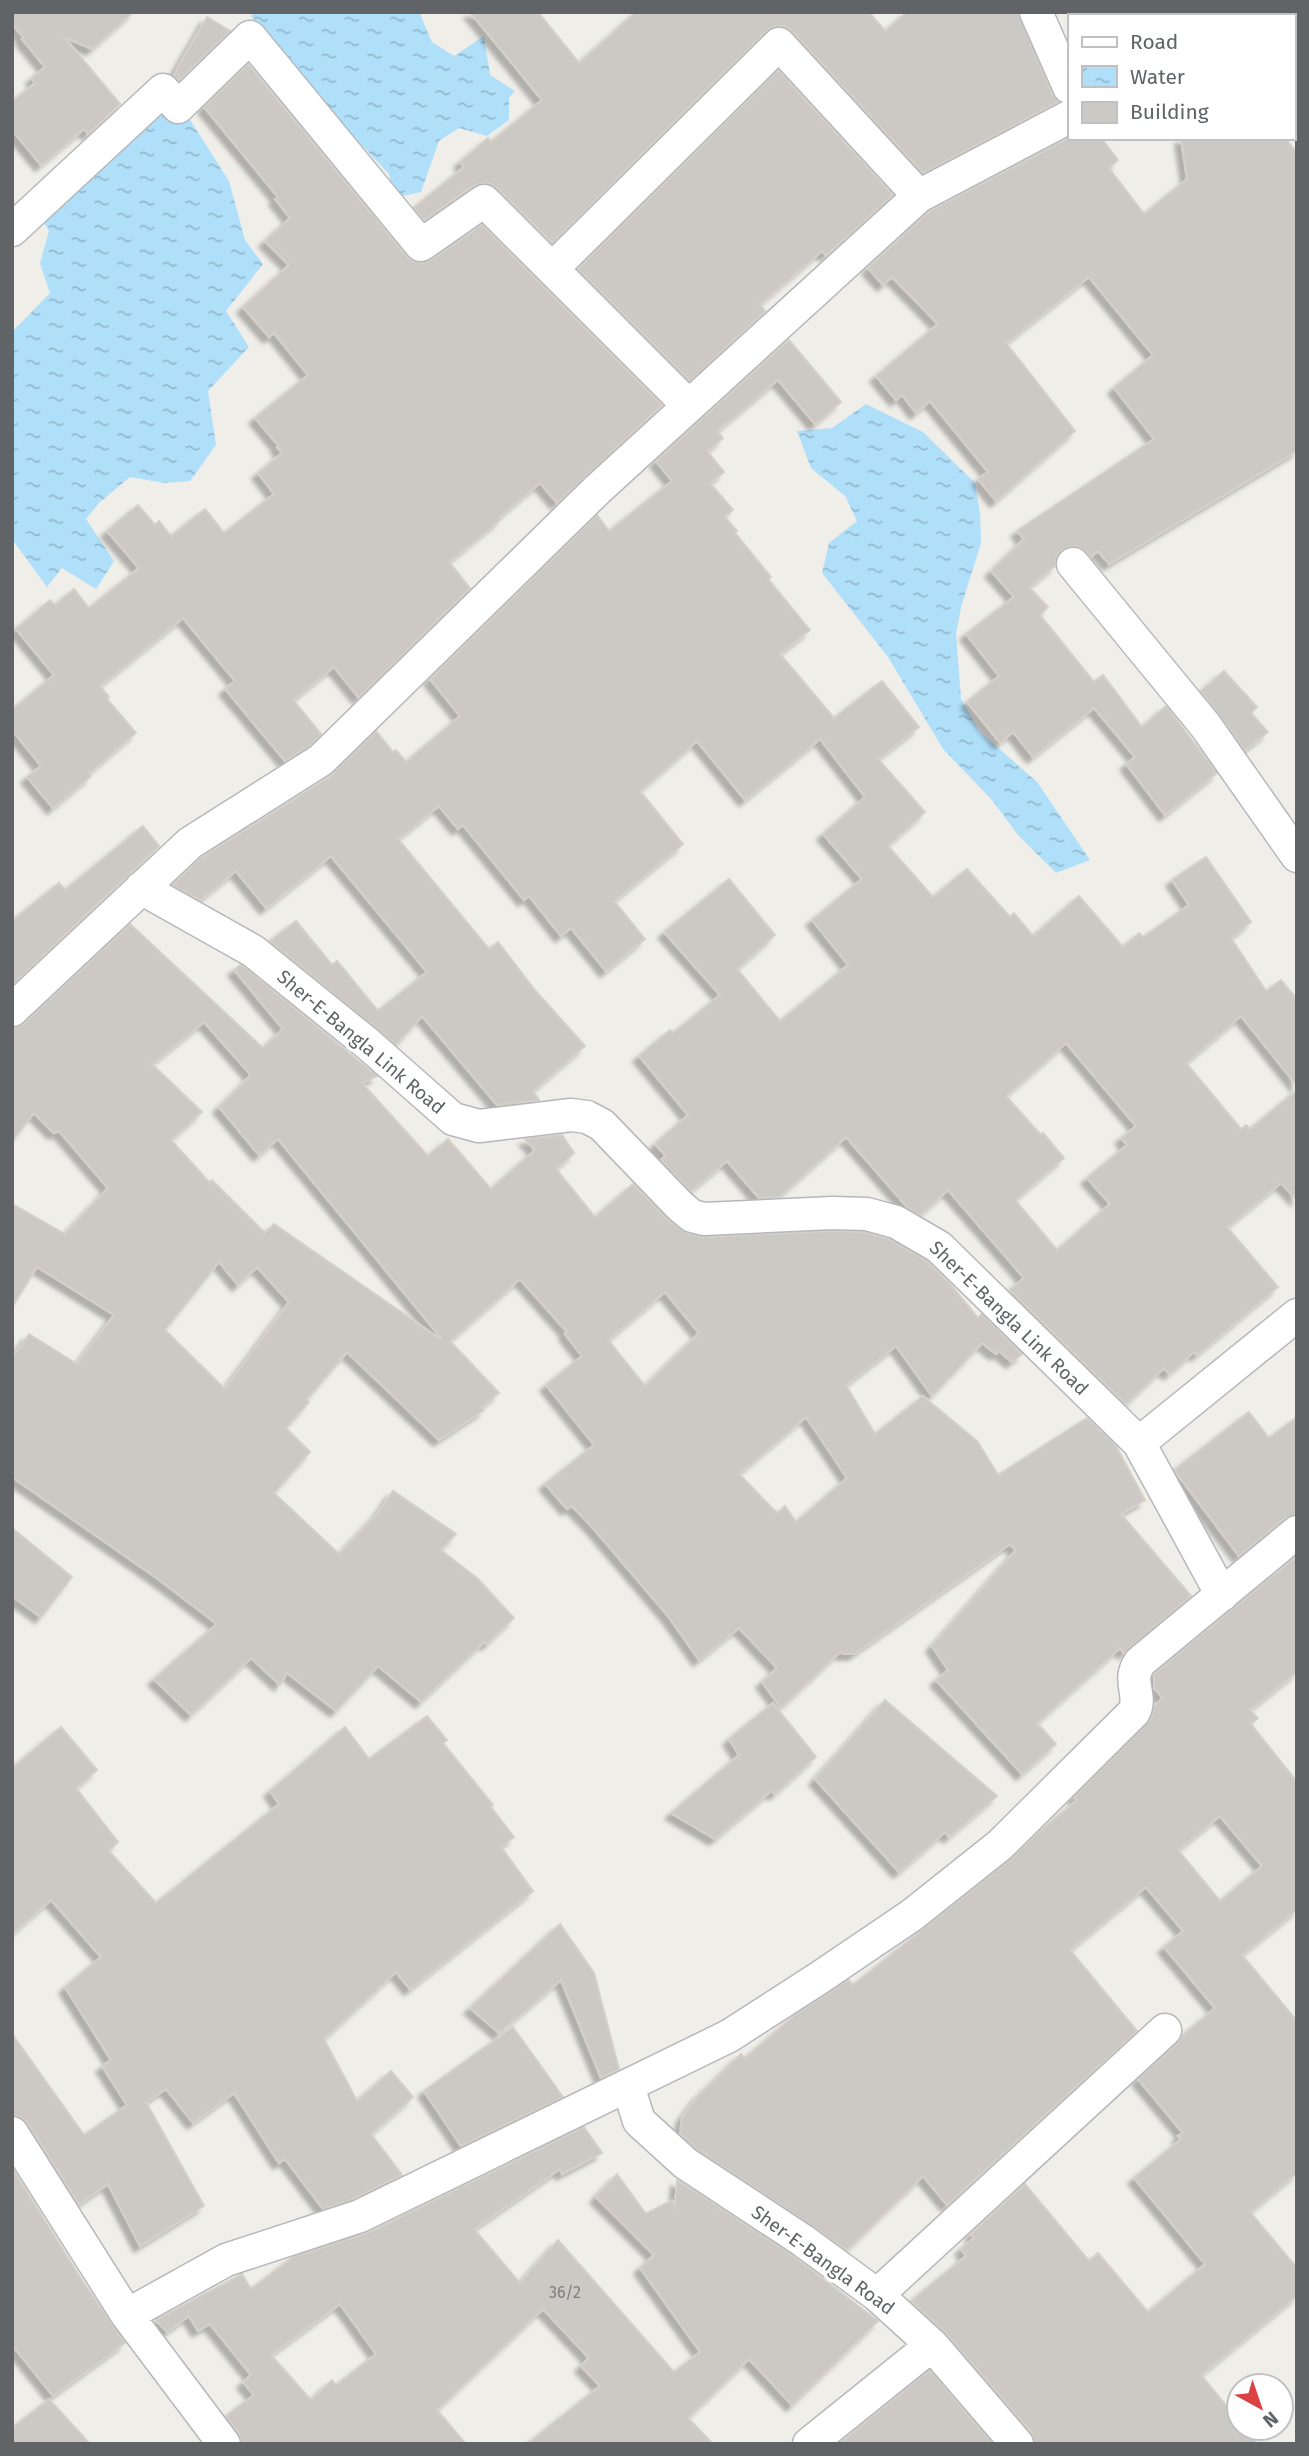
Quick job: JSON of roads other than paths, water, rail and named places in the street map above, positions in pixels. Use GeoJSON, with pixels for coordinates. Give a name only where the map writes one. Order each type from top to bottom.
{"type":"FeatureCollection","features":[{"type":"Feature","properties":{"kind":"street"},"geometry":{"type":"LineString","coordinates":[[1036,12],[1068,85]]}},
{"type":"Feature","properties":{"kind":"street"},"geometry":{"type":"LineString","coordinates":[[12,230],[163,90],[178,107],[250,37],[421,245],[484,201],[689,406]]}},
{"type":"Feature","properties":{"kind":"street"},"geometry":{"type":"LineString","coordinates":[[552,269],[779,44],[919,196]]}},
{"type":"Feature","properties":{"kind":"street"},"geometry":{"type":"LineString","coordinates":[[12,1010],[190,843],[321,760],[598,489],[919,196],[1068,118]]}},
{"type":"Feature","properties":{"kind":"street"},"geometry":{"type":"LineString","coordinates":[[1073,564],[1205,725],[1297,856]]}},
{"type":"Feature","properties":{"kind":"street","name":"Sher-E-Bangla Link Road"},"geometry":{"type":"LineString","coordinates":[[141,888],[253,951],[368,1044],[453,1119],[479,1126],[570,1115],[587,1117],[602,1125],[692,1216],[704,1219],[867,1214],[895,1222],[939,1247],[1139,1443],[1222,1595]]}},
{"type":"Feature","properties":{"kind":"street"},"geometry":{"type":"LineString","coordinates":[[1139,1443],[1297,1315]]}},
{"type":"Feature","properties":{"kind":"street"},"geometry":{"type":"LineString","coordinates":[[127,2315],[226,2260],[360,2216],[628,2086],[729,2036],[819,1979],[912,1915],[1000,1844],[1134,1712],[1137,1706],[1133,1678],[1134,1670],[1140,1662],[1297,1532]]}},
{"type":"Feature","properties":{"kind":"street"},"geometry":{"type":"LineString","coordinates":[[877,2295],[1165,2030]]}},
{"type":"Feature","properties":{"kind":"street","name":"Sher-E-Bangla Road"},"geometry":{"type":"LineString","coordinates":[[628,2086],[639,2122],[685,2163],[802,2240],[877,2295],[932,2345],[1017,2444]]}},
{"type":"Feature","properties":{"kind":"street"},"geometry":{"type":"LineString","coordinates":[[13,2135],[127,2315],[224,2444]]}},
{"type":"Feature","properties":{"kind":"street"},"geometry":{"type":"LineString","coordinates":[[810,2444],[932,2345]]}},
{"type":"Feature","properties":{"kind":"water"},"geometry":{"type":"Polygon","coordinates":[[[255,12],[419,12],[432,42],[454,56],[484,36],[490,75],[515,91],[509,98],[509,120],[487,136],[459,128],[439,141],[421,192],[394,198],[389,174],[356,139],[332,119],[251,16],[255,12]]]}},
{"type":"Feature","properties":{"kind":"water"},"geometry":{"type":"Polygon","coordinates":[[[163,108],[176,123],[187,115],[229,181],[245,240],[263,264],[226,311],[249,347],[208,391],[216,445],[190,481],[164,483],[130,477],[99,503],[86,519],[114,561],[96,589],[62,568],[47,587],[12,539],[12,332],[50,293],[40,263],[49,231],[41,218],[163,108]]]}},
{"type":"Feature","properties":{"kind":"water"},"geometry":{"type":"Polygon","coordinates":[[[866,404],[923,432],[975,483],[981,543],[961,607],[956,634],[961,699],[980,732],[1037,782],[1090,860],[1056,873],[1018,835],[992,800],[943,749],[888,657],[822,573],[829,543],[857,521],[845,496],[811,468],[797,431],[832,428],[866,404]]]}}]}
